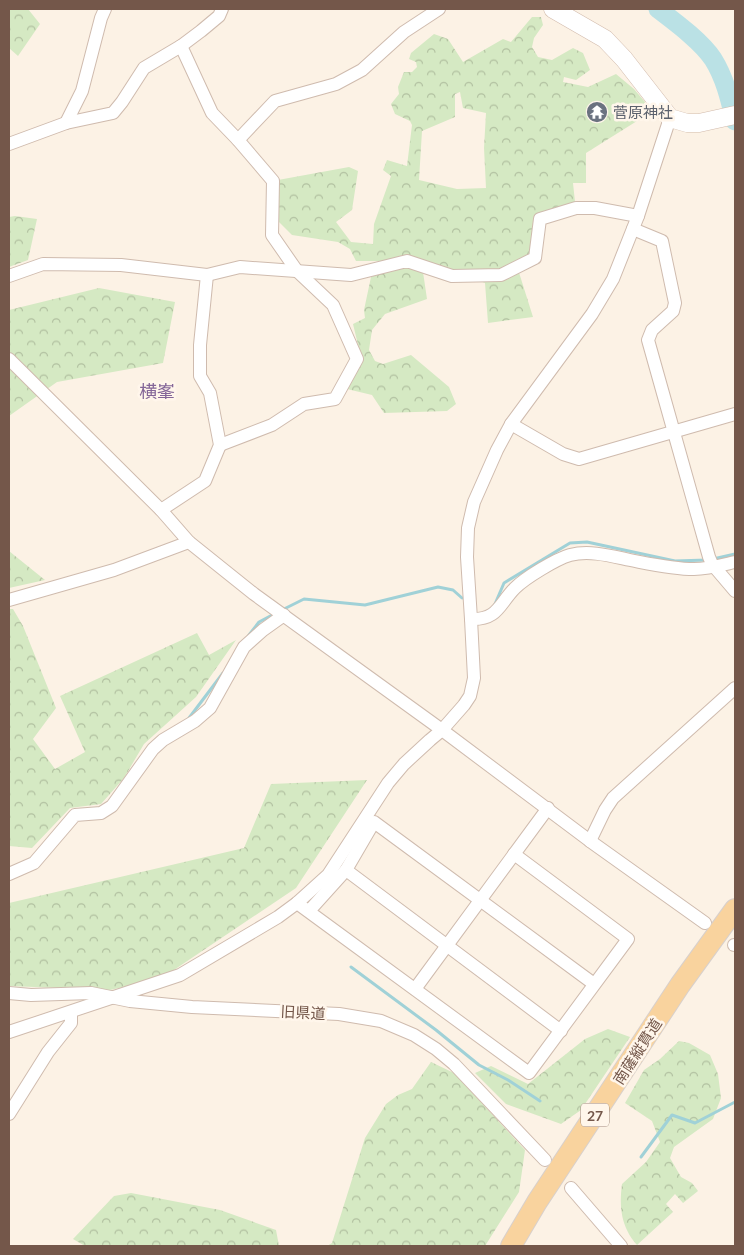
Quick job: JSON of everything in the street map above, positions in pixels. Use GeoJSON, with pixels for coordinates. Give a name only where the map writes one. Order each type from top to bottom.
{"type":"FeatureCollection","features":[{"type":"Feature","properties":{"kind":"main road","name":"南薩縦貫道"},"geometry":{"type":"LineString","coordinates":[[511,1246],[542,1194],[680,985],[735,909]]}},
{"type":"Feature","properties":{"kind":"street"},"geometry":{"type":"LineString","coordinates":[[66,123],[82,91],[105,9]]}},
{"type":"Feature","properties":{"kind":"street"},"geometry":{"type":"LineString","coordinates":[[9,144],[66,123],[112,113],[122,102],[144,68],[181,46],[219,16],[222,9]]}},
{"type":"Feature","properties":{"kind":"street"},"geometry":{"type":"LineString","coordinates":[[238,140],[275,101],[336,84],[362,70],[404,32],[439,9]]}},
{"type":"Feature","properties":{"kind":"street"},"geometry":{"type":"LineString","coordinates":[[553,9],[605,39],[624,59],[670,118],[687,123],[699,123],[729,117]]}},
{"type":"Feature","properties":{"kind":"street"},"geometry":{"type":"LineString","coordinates":[[181,46],[212,113],[273,181],[272,235],[297,271],[333,305],[357,359],[335,399],[304,404],[272,425],[220,445]]}},
{"type":"Feature","properties":{"kind":"street"},"geometry":{"type":"LineString","coordinates":[[9,1032],[180,975],[278,917],[297,903],[328,875],[393,777],[410,758],[442,730],[464,705],[470,696],[474,678],[467,557],[468,528],[474,502],[496,450],[511,424],[592,314],[612,279],[638,216],[670,118]]}},
{"type":"Feature","properties":{"kind":"street"},"geometry":{"type":"LineString","coordinates":[[9,276],[43,264],[122,264],[207,275],[240,267],[351,275],[407,261],[452,276],[501,275],[535,258],[540,219],[576,208],[595,208],[638,216]]}},
{"type":"Feature","properties":{"kind":"street"},"geometry":{"type":"LineString","coordinates":[[633,229],[662,242],[665,249],[665,263],[675,303],[673,311],[652,330],[648,340],[712,563],[735,590]]}},
{"type":"Feature","properties":{"kind":"street"},"geometry":{"type":"LineString","coordinates":[[161,510],[205,481],[220,445],[210,393],[200,376],[200,345],[207,275]]}},
{"type":"Feature","properties":{"kind":"street"},"geometry":{"type":"LineString","coordinates":[[9,359],[161,510],[189,542],[254,594],[704,923]]}},
{"type":"Feature","properties":{"kind":"street"},"geometry":{"type":"LineString","coordinates":[[511,424],[562,454],[579,459],[735,414]]}},
{"type":"Feature","properties":{"kind":"street"},"geometry":{"type":"LineString","coordinates":[[9,600],[114,570],[189,542]]}},
{"type":"Feature","properties":{"kind":"street"},"geometry":{"type":"LineString","coordinates":[[471,619],[492,616],[515,587],[554,562],[571,555],[592,553],[694,569],[712,563],[735,562]]}},
{"type":"Feature","properties":{"kind":"street"},"geometry":{"type":"LineString","coordinates":[[9,874],[34,863],[75,815],[101,813],[112,806],[153,749],[163,740],[196,721],[210,708],[244,648],[280,612]]}},
{"type":"Feature","properties":{"kind":"street"},"geometry":{"type":"LineString","coordinates":[[590,841],[605,810],[614,798],[735,688]]}},
{"type":"Feature","properties":{"kind":"street"},"geometry":{"type":"LineString","coordinates":[[415,989],[548,808]]}},
{"type":"Feature","properties":{"kind":"street"},"geometry":{"type":"LineString","coordinates":[[308,911],[346,870],[374,822],[594,984]]}},
{"type":"Feature","properties":{"kind":"street"},"geometry":{"type":"LineString","coordinates":[[297,903],[529,1073],[628,938],[514,854]]}},
{"type":"Feature","properties":{"kind":"street"},"geometry":{"type":"LineString","coordinates":[[346,870],[561,1031]]}},
{"type":"Feature","properties":{"kind":"street","name":"旧県道"},"geometry":{"type":"LineString","coordinates":[[9,993],[31,995],[91,993],[130,1001],[192,1007],[338,1014],[381,1021],[414,1035],[436,1049],[454,1064],[545,1160]]}},
{"type":"Feature","properties":{"kind":"street"},"geometry":{"type":"LineString","coordinates":[[9,1114],[48,1052],[71,1023],[71,1012]]}},
{"type":"Feature","properties":{"kind":"street"},"geometry":{"type":"LineString","coordinates":[[571,1188],[621,1246]]}},
{"type":"Feature","properties":{"kind":"green space"},"geometry":{"type":"Polygon","coordinates":[[[9,9],[28,9],[40,24],[18,56],[9,48],[9,9]]]}},
{"type":"Feature","properties":{"kind":"green space"},"geometry":{"type":"Polygon","coordinates":[[[532,17],[541,17],[543,25],[534,38],[532,47],[538,57],[552,60],[573,48],[583,53],[590,70],[576,80],[564,77],[563,82],[588,87],[616,74],[634,89],[645,102],[645,116],[586,153],[586,183],[573,183],[575,202],[550,210],[533,220],[532,255],[516,263],[533,317],[488,323],[485,283],[444,267],[423,272],[427,299],[385,314],[372,330],[369,350],[375,361],[383,364],[411,355],[449,387],[456,404],[447,411],[384,413],[372,395],[347,389],[359,349],[353,324],[365,318],[364,310],[371,277],[387,270],[386,261],[356,261],[350,249],[338,242],[292,235],[276,219],[278,180],[349,167],[358,171],[352,210],[336,222],[351,242],[373,244],[374,224],[391,176],[383,170],[387,160],[407,166],[412,125],[410,121],[395,114],[391,104],[399,94],[398,87],[404,72],[412,72],[417,67],[416,62],[409,59],[411,53],[434,34],[448,39],[463,62],[503,39],[511,42],[532,17]],[[460,92],[455,94],[455,117],[422,131],[419,180],[457,189],[486,188],[484,148],[486,113],[463,108],[460,92]]]}},
{"type":"Feature","properties":{"kind":"green space"},"geometry":{"type":"Polygon","coordinates":[[[9,217],[37,219],[28,260],[9,267],[9,217]]]}},
{"type":"Feature","properties":{"kind":"green space"},"geometry":{"type":"Polygon","coordinates":[[[99,288],[175,302],[163,363],[57,382],[9,416],[9,310],[99,288]]]}},
{"type":"Feature","properties":{"kind":"green space"},"geometry":{"type":"Polygon","coordinates":[[[9,551],[45,580],[9,588],[9,551]]]}},
{"type":"Feature","properties":{"kind":"green space"},"geometry":{"type":"Polygon","coordinates":[[[9,609],[13,609],[23,626],[56,708],[33,739],[55,769],[85,752],[60,696],[197,633],[209,655],[236,640],[196,697],[144,744],[124,778],[101,804],[70,808],[32,848],[9,846],[9,609]]]}},
{"type":"Feature","properties":{"kind":"green space"},"geometry":{"type":"Polygon","coordinates":[[[367,780],[296,888],[162,978],[110,990],[9,986],[9,903],[244,848],[271,784],[367,780]]]}},
{"type":"Feature","properties":{"kind":"green space"},"geometry":{"type":"Polygon","coordinates":[[[608,1029],[630,1037],[581,1110],[561,1124],[506,1104],[475,1073],[491,1066],[528,1084],[585,1039],[608,1029]]]}},
{"type":"Feature","properties":{"kind":"green space"},"geometry":{"type":"Polygon","coordinates":[[[679,1041],[689,1043],[710,1055],[718,1074],[721,1098],[713,1119],[674,1147],[670,1158],[681,1177],[692,1183],[698,1191],[683,1203],[675,1194],[666,1204],[673,1212],[637,1245],[627,1231],[622,1216],[622,1184],[646,1162],[660,1142],[652,1121],[625,1103],[644,1070],[660,1059],[679,1041]]]}},
{"type":"Feature","properties":{"kind":"green space"},"geometry":{"type":"Polygon","coordinates":[[[431,1062],[454,1073],[525,1150],[519,1192],[485,1246],[327,1246],[332,1243],[365,1138],[386,1104],[398,1095],[412,1089],[431,1062]]]}},
{"type":"Feature","properties":{"kind":"green space"},"geometry":{"type":"Polygon","coordinates":[[[131,1193],[220,1210],[276,1230],[279,1246],[85,1246],[73,1239],[114,1196],[131,1193]]]}},
{"type":"Feature","properties":{"kind":"waterway"},"geometry":{"type":"LineString","coordinates":[[658,9],[695,39],[713,59],[724,81],[735,121]]}},
{"type":"Feature","properties":{"kind":"waterway"},"geometry":{"type":"LineString","coordinates":[[495,604],[504,583],[570,543],[587,542],[675,561],[707,560]]}},
{"type":"Feature","properties":{"kind":"waterway"},"geometry":{"type":"LineString","coordinates":[[713,559],[735,554]]}},
{"type":"Feature","properties":{"kind":"waterway"},"geometry":{"type":"LineString","coordinates":[[282,610],[304,599],[365,605],[438,587],[453,590],[462,598]]}},
{"type":"Feature","properties":{"kind":"waterway"},"geometry":{"type":"LineString","coordinates":[[249,635],[259,622],[274,614]]}},
{"type":"Feature","properties":{"kind":"waterway"},"geometry":{"type":"LineString","coordinates":[[189,718],[223,673]]}},
{"type":"Feature","properties":{"kind":"waterway"},"geometry":{"type":"LineString","coordinates":[[351,967],[436,1030],[479,1065],[508,1080],[540,1101]]}},
{"type":"Feature","properties":{"kind":"waterway"},"geometry":{"type":"LineString","coordinates":[[641,1157],[672,1115],[695,1123],[735,1102]]}},
{"type":"Feature","properties":{"kind":"place","name":"菅原神社"},"geometry":{"type":"Point","coordinates":[597,112]}},
{"type":"Feature","properties":{"kind":"district","name":"横峯"},"geometry":{"type":"Point","coordinates":[157,391]}}]}
